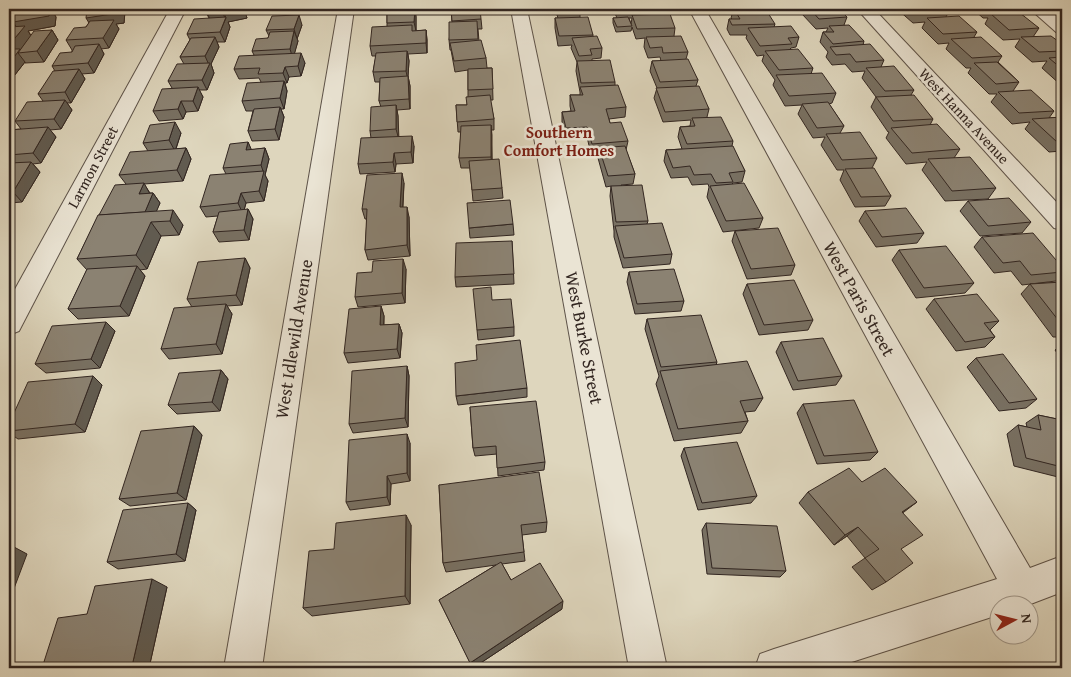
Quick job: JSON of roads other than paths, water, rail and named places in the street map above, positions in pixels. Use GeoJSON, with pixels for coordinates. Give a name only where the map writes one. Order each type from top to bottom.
{"type":"FeatureCollection","features":[{"type":"Feature","properties":{"kind":"street","name":"Larmon Street"},"geometry":{"type":"LineString","coordinates":[[9,324],[178,9]]}},
{"type":"Feature","properties":{"kind":"street","name":"West Idlewild Avenue"},"geometry":{"type":"LineString","coordinates":[[243,668],[346,9]]}},
{"type":"Feature","properties":{"kind":"street","name":"West Burke Street"},"geometry":{"type":"LineString","coordinates":[[519,9],[648,668]]}},
{"type":"Feature","properties":{"kind":"street","name":"West Paris Street"},"geometry":{"type":"LineString","coordinates":[[697,9],[1022,589]]}},
{"type":"Feature","properties":{"kind":"street","name":"West Hanna Avenue"},"geometry":{"type":"LineString","coordinates":[[865,9],[1062,222]]}},
{"type":"Feature","properties":{"kind":"street"},"geometry":{"type":"LineString","coordinates":[[1038,9],[1062,28]]}},
{"type":"Feature","properties":{"kind":"street"},"geometry":{"type":"LineString","coordinates":[[774,668],[1022,589],[1062,574]]}},
{"type":"Feature","properties":{"kind":"district","name":"Southern Comfort Homes"},"geometry":{"type":"Point","coordinates":[559,141]}}]}
